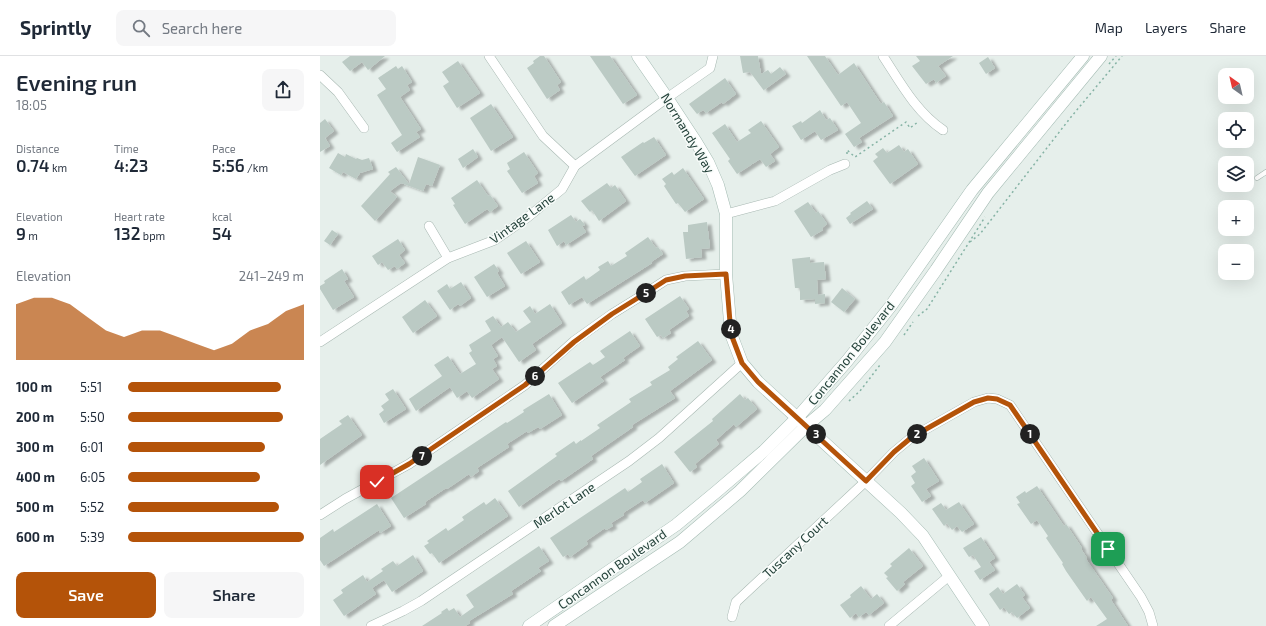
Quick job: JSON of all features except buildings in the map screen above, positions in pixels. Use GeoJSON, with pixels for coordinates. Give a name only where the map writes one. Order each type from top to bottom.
{"type":"FeatureCollection","features":[{"type":"Feature","properties":{"kind":"main road","name":"Normandy Way"},"geometry":{"type":"LineString","coordinates":[[638,56],[708,162],[718,184],[726,214],[726,274],[731,334],[742,363],[758,382],[901,513],[923,536],[983,626]]}},
{"type":"Feature","properties":{"kind":"main road","name":"Concannon Boulevard"},"geometry":{"type":"LineString","coordinates":[[554,626],[680,542],[740,491],[802,422],[847,361],[890,307],[972,190],[1083,56]]}},
{"type":"Feature","properties":{"kind":"main road","name":"Concannon Boulevard"},"geometry":{"type":"LineString","coordinates":[[529,626],[676,524],[764,451],[802,422],[825,410],[885,342],[988,193],[1102,56]]}},
{"type":"Feature","properties":{"kind":"street"},"geometry":{"type":"LineString","coordinates":[[489,56],[543,136],[575,166]]}},
{"type":"Feature","properties":{"kind":"street","name":"Vintage Lane"},"geometry":{"type":"LineString","coordinates":[[320,342],[448,258],[495,240],[528,217],[562,189],[575,166],[710,68],[713,56]]}},
{"type":"Feature","properties":{"kind":"street"},"geometry":{"type":"LineString","coordinates":[[883,56],[916,105],[935,125],[943,130]]}},
{"type":"Feature","properties":{"kind":"street"},"geometry":{"type":"LineString","coordinates":[[320,74],[338,92],[364,128]]}},
{"type":"Feature","properties":{"kind":"street"},"geometry":{"type":"LineString","coordinates":[[726,214],[775,202],[830,170],[845,164]]}},
{"type":"Feature","properties":{"kind":"street"},"geometry":{"type":"LineString","coordinates":[[429,226],[448,258]]}},
{"type":"Feature","properties":{"kind":"street"},"geometry":{"type":"LineString","coordinates":[[320,516],[345,499],[409,464],[525,385],[574,342],[612,314],[666,280],[685,276],[726,274]]}},
{"type":"Feature","properties":{"kind":"street","name":"Merlot Lane"},"geometry":{"type":"LineString","coordinates":[[371,626],[421,601],[629,461],[659,438],[742,363]]}},
{"type":"Feature","properties":{"kind":"street","name":"Tuscany Court"},"geometry":{"type":"LineString","coordinates":[[732,617],[736,602],[866,481],[894,452],[912,437],[974,402],[988,398],[997,399],[1010,405],[1141,597],[1149,612],[1153,626]]}},
{"type":"Feature","properties":{"kind":"street"},"geometry":{"type":"LineString","coordinates":[[889,626],[949,576]]}},
{"type":"Feature","properties":{"kind":"lane"},"geometry":{"type":"LineString","coordinates":[[1258,178],[1266,172]]}},
{"type":"Feature","properties":{"kind":"path"},"geometry":{"type":"LineString","coordinates":[[1106,68],[1116,56]]}},
{"type":"Feature","properties":{"kind":"path"},"geometry":{"type":"LineString","coordinates":[[969,244],[980,234],[1071,117],[1122,56]]}},
{"type":"Feature","properties":{"kind":"path"},"geometry":{"type":"LineString","coordinates":[[848,150],[855,157],[906,122],[910,128]]}},
{"type":"Feature","properties":{"kind":"path"},"geometry":{"type":"LineString","coordinates":[[946,280],[988,214]]}},
{"type":"Feature","properties":{"kind":"route"},"geometry":{"type":"LineString","coordinates":[[377,482],[409,464],[525,385],[574,342],[612,314],[666,280],[685,276],[726,274],[731,334],[742,363],[758,382],[866,481],[894,452],[912,437],[974,402],[988,398],[997,399],[1010,405],[1108,549]]}}]}
